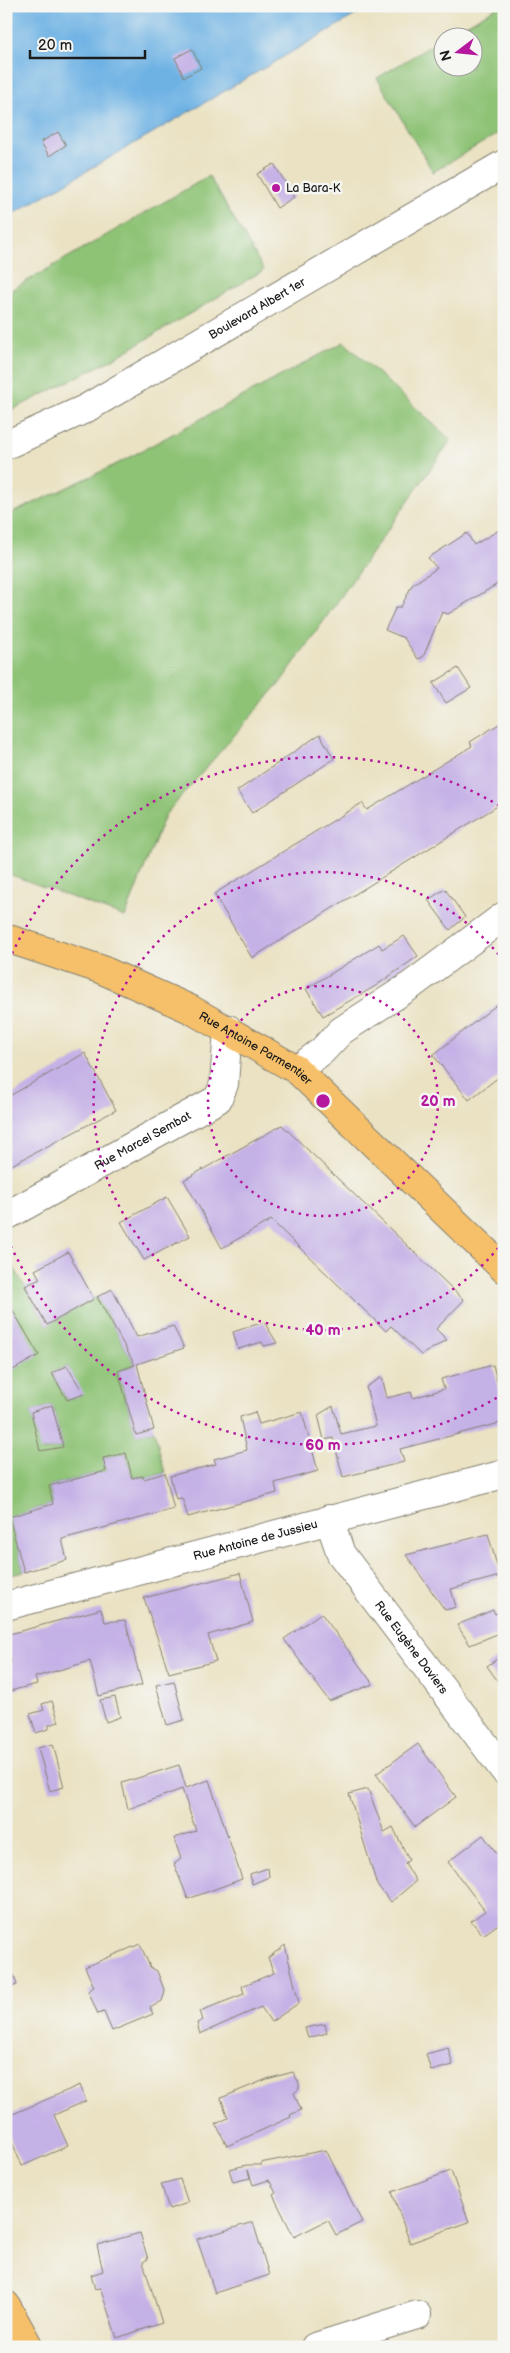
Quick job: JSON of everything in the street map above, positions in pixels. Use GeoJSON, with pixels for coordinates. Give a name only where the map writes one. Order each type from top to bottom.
{"type":"FeatureCollection","features":[{"type":"Feature","properties":{"kind":"main road","name":"Rue Antoine Parmentier"},"geometry":{"type":"LineString","coordinates":[[6,938],[100,970],[190,1009],[297,1070],[504,1269]]}},
{"type":"Feature","properties":{"kind":"main road"},"geometry":{"type":"LineString","coordinates":[[6,2306],[29,2347]]}},
{"type":"Feature","properties":{"kind":"street","name":"Boulevard Albert 1er"},"geometry":{"type":"LineString","coordinates":[[6,445],[85,409],[504,164]]}},
{"type":"Feature","properties":{"kind":"street"},"geometry":{"type":"LineString","coordinates":[[297,1070],[322,1051],[341,1031],[410,986],[504,916]]}},
{"type":"Feature","properties":{"kind":"street","name":"Rue Marcel Sembat"},"geometry":{"type":"LineString","coordinates":[[6,1216],[218,1099],[224,1084],[228,1029]]}},
{"type":"Feature","properties":{"kind":"street","name":"Rue Antoine de Jussieu"},"geometry":{"type":"LineString","coordinates":[[6,1606],[504,1474]]}},
{"type":"Feature","properties":{"kind":"street","name":"Rue Eugène Daviers"},"geometry":{"type":"LineString","coordinates":[[329,1520],[341,1554],[504,1770]]}},
{"type":"Feature","properties":{"kind":"street"},"geometry":{"type":"LineString","coordinates":[[315,2347],[416,2315]]}},
{"type":"Feature","properties":{"kind":"green space"},"geometry":{"type":"Polygon","coordinates":[[[499,6],[504,6],[504,130],[433,172],[377,78],[432,45],[432,78],[482,78],[482,28],[461,28],[499,6]]]}},
{"type":"Feature","properties":{"kind":"green space"},"geometry":{"type":"Polygon","coordinates":[[[209,176],[264,270],[113,359],[6,413],[6,293],[209,176]]]}},
{"type":"Feature","properties":{"kind":"green space"},"geometry":{"type":"Polygon","coordinates":[[[344,342],[451,440],[280,683],[165,815],[125,917],[6,873],[6,516],[115,465],[344,342]]]}},
{"type":"Feature","properties":{"kind":"green space"},"geometry":{"type":"Polygon","coordinates":[[[6,1254],[47,1325],[97,1297],[135,1365],[118,1371],[136,1435],[154,1430],[165,1473],[144,1479],[143,1476],[132,1478],[126,1453],[103,1458],[106,1471],[49,1486],[53,1504],[10,1517],[24,1572],[6,1576],[6,1374],[38,1355],[6,1299],[6,1254]],[[67,1366],[52,1373],[67,1400],[83,1394],[67,1366]],[[52,1405],[31,1412],[41,1451],[63,1447],[52,1405]]]}},
{"type":"Feature","properties":{"kind":"water"},"geometry":{"type":"Polygon","coordinates":[[[6,6],[371,6],[6,218],[6,6]]]}},
{"type":"Feature","properties":{"kind":"building"},"geometry":{"type":"Polygon","coordinates":[[[192,49],[201,68],[184,77],[175,58],[192,49]]]}},
{"type":"Feature","properties":{"kind":"building"},"geometry":{"type":"Polygon","coordinates":[[[58,132],[66,145],[49,156],[41,142],[58,132]]]}},
{"type":"Feature","properties":{"kind":"building"},"geometry":{"type":"Polygon","coordinates":[[[274,164],[294,197],[277,208],[257,174],[274,164]]]}},
{"type":"Feature","properties":{"kind":"building"},"geometry":{"type":"Polygon","coordinates":[[[504,527],[504,580],[448,614],[442,612],[423,657],[418,659],[404,638],[385,630],[396,607],[401,607],[412,585],[437,568],[428,558],[467,533],[474,545],[504,527]]]}},
{"type":"Feature","properties":{"kind":"building"},"geometry":{"type":"Polygon","coordinates":[[[458,668],[471,688],[446,703],[433,683],[458,668]]]}},
{"type":"Feature","properties":{"kind":"building"},"geometry":{"type":"Polygon","coordinates":[[[504,721],[504,802],[252,958],[214,894],[362,803],[367,810],[472,746],[470,742],[504,721]]]}},
{"type":"Feature","properties":{"kind":"building"},"geometry":{"type":"Polygon","coordinates":[[[320,734],[334,759],[252,813],[237,791],[320,734]]]}},
{"type":"Feature","properties":{"kind":"building"},"geometry":{"type":"Polygon","coordinates":[[[445,889],[465,917],[450,930],[428,900],[445,889]]]}},
{"type":"Feature","properties":{"kind":"building"},"geometry":{"type":"Polygon","coordinates":[[[404,936],[418,956],[374,987],[323,1016],[306,989],[379,944],[382,949],[404,936]]]}},
{"type":"Feature","properties":{"kind":"building"},"geometry":{"type":"Polygon","coordinates":[[[504,999],[504,1073],[469,1100],[433,1055],[504,999]]]}},
{"type":"Feature","properties":{"kind":"building"},"geometry":{"type":"Polygon","coordinates":[[[85,1053],[116,1110],[6,1168],[6,1098],[85,1053]]]}},
{"type":"Feature","properties":{"kind":"building"},"geometry":{"type":"Polygon","coordinates":[[[282,1125],[464,1300],[436,1329],[447,1340],[421,1355],[391,1326],[386,1331],[271,1220],[222,1248],[184,1180],[282,1125]]]}},
{"type":"Feature","properties":{"kind":"building"},"geometry":{"type":"Polygon","coordinates":[[[167,1197],[190,1236],[144,1260],[121,1222],[167,1197]]]}},
{"type":"Feature","properties":{"kind":"building"},"geometry":{"type":"Polygon","coordinates":[[[68,1252],[94,1299],[47,1325],[25,1286],[40,1279],[35,1270],[68,1252]]]}},
{"type":"Feature","properties":{"kind":"building"},"geometry":{"type":"Polygon","coordinates":[[[112,1289],[137,1337],[173,1326],[184,1348],[137,1364],[154,1430],[136,1435],[118,1371],[135,1365],[97,1297],[112,1289]]]}},
{"type":"Feature","properties":{"kind":"building"},"geometry":{"type":"Polygon","coordinates":[[[6,1299],[39,1355],[6,1374],[6,1299]]]}},
{"type":"Feature","properties":{"kind":"building"},"geometry":{"type":"Polygon","coordinates":[[[264,1322],[277,1343],[264,1346],[262,1342],[238,1349],[233,1332],[264,1322]]]}},
{"type":"Feature","properties":{"kind":"building"},"geometry":{"type":"Polygon","coordinates":[[[493,1365],[504,1408],[504,1422],[400,1449],[404,1462],[343,1477],[333,1438],[324,1440],[318,1415],[333,1406],[341,1434],[376,1426],[366,1387],[382,1377],[387,1398],[411,1392],[413,1398],[444,1389],[441,1379],[493,1365]]]}},
{"type":"Feature","properties":{"kind":"building"},"geometry":{"type":"Polygon","coordinates":[[[67,1366],[84,1394],[67,1400],[52,1373],[67,1366]]]}},
{"type":"Feature","properties":{"kind":"building"},"geometry":{"type":"Polygon","coordinates":[[[52,1405],[63,1447],[40,1451],[31,1412],[52,1405]]]}},
{"type":"Feature","properties":{"kind":"building"},"geometry":{"type":"Polygon","coordinates":[[[255,1412],[259,1424],[302,1412],[318,1471],[275,1483],[277,1493],[188,1517],[182,1498],[176,1499],[170,1476],[216,1464],[214,1459],[247,1450],[240,1417],[255,1412]]]}},
{"type":"Feature","properties":{"kind":"building"},"geometry":{"type":"Polygon","coordinates":[[[126,1453],[132,1478],[143,1476],[144,1479],[165,1473],[174,1509],[62,1539],[67,1560],[24,1572],[9,1517],[53,1504],[49,1486],[106,1471],[103,1458],[126,1453]]]}},
{"type":"Feature","properties":{"kind":"building"},"geometry":{"type":"Polygon","coordinates":[[[488,1534],[500,1576],[451,1589],[456,1607],[445,1610],[406,1555],[488,1534]]]}},
{"type":"Feature","properties":{"kind":"building"},"geometry":{"type":"Polygon","coordinates":[[[240,1573],[253,1622],[208,1635],[216,1661],[169,1673],[144,1598],[240,1573]]]}},
{"type":"Feature","properties":{"kind":"building"},"geometry":{"type":"Polygon","coordinates":[[[101,1609],[105,1622],[125,1620],[142,1685],[99,1696],[90,1661],[35,1677],[37,1684],[6,1692],[6,1664],[11,1663],[6,1635],[101,1609]]]}},
{"type":"Feature","properties":{"kind":"building"},"geometry":{"type":"Polygon","coordinates":[[[493,1610],[495,1614],[504,1611],[504,1627],[500,1628],[502,1632],[470,1645],[457,1625],[493,1610]]]}},
{"type":"Feature","properties":{"kind":"building"},"geometry":{"type":"Polygon","coordinates":[[[321,1613],[373,1684],[329,1701],[284,1639],[321,1613]]]}},
{"type":"Feature","properties":{"kind":"building"},"geometry":{"type":"Polygon","coordinates":[[[504,1654],[504,1690],[487,1666],[504,1654]]]}},
{"type":"Feature","properties":{"kind":"building"},"geometry":{"type":"Polygon","coordinates":[[[174,1681],[184,1720],[167,1725],[156,1685],[174,1681]]]}},
{"type":"Feature","properties":{"kind":"building"},"geometry":{"type":"Polygon","coordinates":[[[115,1697],[120,1717],[106,1722],[100,1700],[115,1697]]]}},
{"type":"Feature","properties":{"kind":"building"},"geometry":{"type":"Polygon","coordinates":[[[52,1701],[59,1722],[49,1725],[49,1729],[36,1733],[30,1714],[44,1710],[42,1704],[52,1701]]]}},
{"type":"Feature","properties":{"kind":"building"},"geometry":{"type":"Polygon","coordinates":[[[53,1744],[64,1787],[50,1791],[38,1748],[53,1744]]]}},
{"type":"Feature","properties":{"kind":"building"},"geometry":{"type":"Polygon","coordinates":[[[418,1744],[456,1797],[415,1827],[376,1774],[418,1744]]]}},
{"type":"Feature","properties":{"kind":"building"},"geometry":{"type":"Polygon","coordinates":[[[179,1765],[186,1788],[209,1780],[242,1879],[188,1899],[174,1864],[181,1859],[174,1838],[196,1831],[182,1789],[128,1809],[122,1783],[179,1765]]]}},
{"type":"Feature","properties":{"kind":"building"},"geometry":{"type":"Polygon","coordinates":[[[368,1789],[384,1832],[393,1827],[409,1860],[405,1863],[416,1881],[391,1902],[377,1885],[349,1794],[368,1789]]]}},
{"type":"Feature","properties":{"kind":"building"},"geometry":{"type":"Polygon","coordinates":[[[483,1835],[504,1863],[504,1929],[500,1923],[483,1935],[471,1921],[485,1911],[448,1862],[483,1835]]]}},
{"type":"Feature","properties":{"kind":"building"},"geometry":{"type":"Polygon","coordinates":[[[268,1868],[269,1877],[252,1884],[250,1874],[268,1868]]]}},
{"type":"Feature","properties":{"kind":"building"},"geometry":{"type":"Polygon","coordinates":[[[140,1944],[150,1967],[157,1971],[165,1992],[162,2001],[150,2008],[153,2014],[112,2031],[104,2012],[98,2014],[88,1991],[94,1987],[85,1967],[140,1944]]]}},
{"type":"Feature","properties":{"kind":"building"},"geometry":{"type":"Polygon","coordinates":[[[285,1945],[299,2003],[271,2022],[261,2007],[200,2034],[197,2023],[203,2020],[200,2011],[244,1994],[242,1986],[274,1973],[268,1958],[285,1945]]]}},
{"type":"Feature","properties":{"kind":"building"},"geometry":{"type":"Polygon","coordinates":[[[14,1975],[17,1985],[6,1989],[6,1978],[14,1975]]]}},
{"type":"Feature","properties":{"kind":"building"},"geometry":{"type":"Polygon","coordinates":[[[325,2024],[327,2033],[308,2038],[305,2028],[325,2024]]]}},
{"type":"Feature","properties":{"kind":"building"},"geometry":{"type":"Polygon","coordinates":[[[448,2048],[453,2065],[431,2071],[426,2054],[448,2048]]]}},
{"type":"Feature","properties":{"kind":"building"},"geometry":{"type":"Polygon","coordinates":[[[293,2072],[299,2083],[299,2089],[294,2093],[301,2110],[290,2115],[291,2117],[227,2146],[216,2124],[228,2118],[221,2098],[267,2079],[293,2072]]]}},
{"type":"Feature","properties":{"kind":"building"},"geometry":{"type":"Polygon","coordinates":[[[80,2085],[86,2101],[54,2115],[68,2146],[22,2166],[6,2128],[6,2117],[80,2085]]]}},
{"type":"Feature","properties":{"kind":"building"},"geometry":{"type":"Polygon","coordinates":[[[326,2150],[362,2222],[336,2235],[328,2220],[294,2237],[273,2195],[276,2193],[269,2180],[253,2185],[248,2170],[250,2178],[233,2182],[229,2169],[247,2165],[262,2165],[260,2163],[326,2150]]]}},
{"type":"Feature","properties":{"kind":"building"},"geometry":{"type":"Polygon","coordinates":[[[451,2171],[469,2222],[410,2243],[392,2192],[451,2171]]]}},
{"type":"Feature","properties":{"kind":"building"},"geometry":{"type":"Polygon","coordinates":[[[180,2179],[188,2203],[169,2209],[161,2184],[180,2179]]]}},
{"type":"Feature","properties":{"kind":"building"},"geometry":{"type":"Polygon","coordinates":[[[253,2222],[269,2275],[215,2293],[197,2239],[253,2222]]]}},
{"type":"Feature","properties":{"kind":"building"},"geometry":{"type":"Polygon","coordinates":[[[140,2233],[148,2259],[143,2262],[162,2323],[117,2338],[100,2288],[95,2289],[91,2275],[103,2271],[97,2245],[140,2233]]]}},
{"type":"Feature","properties":{"kind":"place","name":"La Bara-K"},"geometry":{"type":"Point","coordinates":[276,188]}}]}
